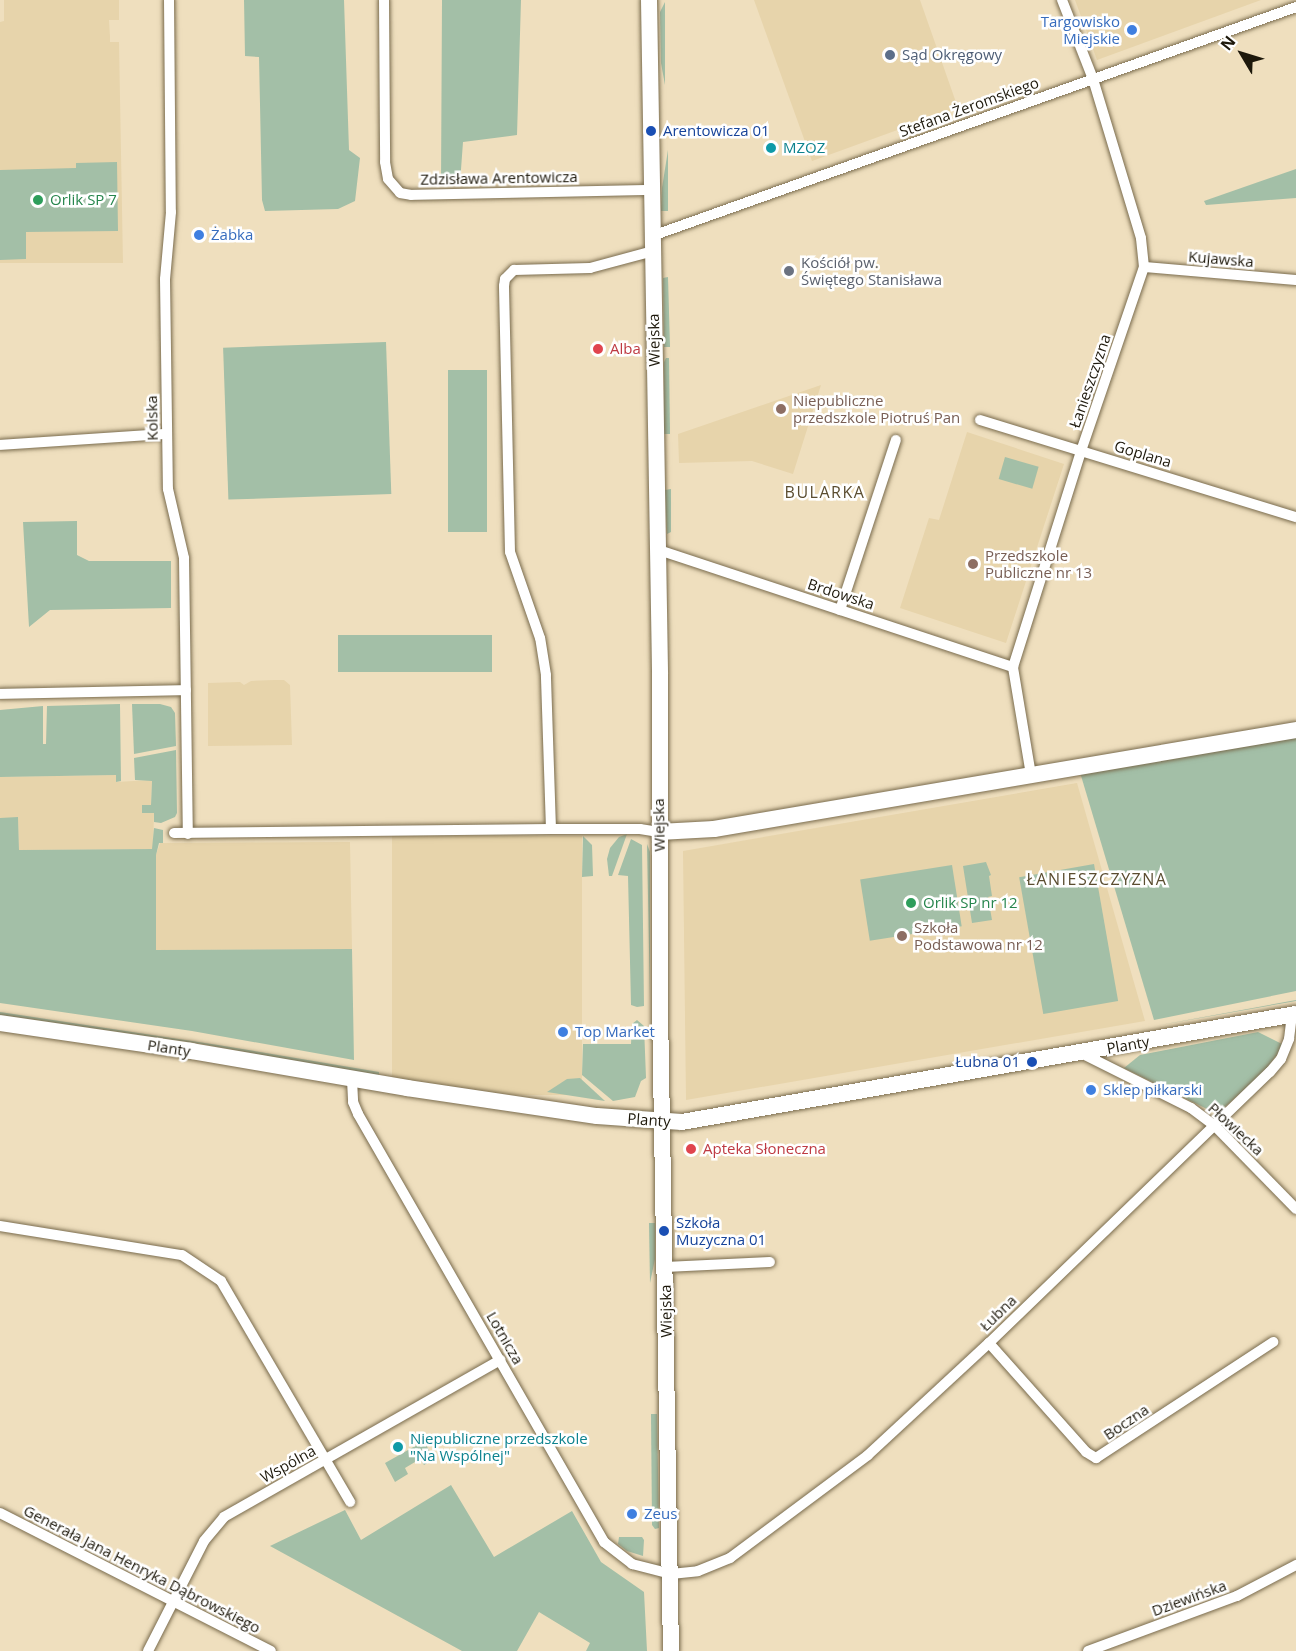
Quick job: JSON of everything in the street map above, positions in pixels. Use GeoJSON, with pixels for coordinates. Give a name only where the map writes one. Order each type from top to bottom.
{"type":"FeatureCollection","features":[{"type":"Feature","properties":{"kind":"street","name":"Kolska"},"geometry":{"type":"LineString","coordinates":[[169,0],[171,212],[165,279],[168,489],[184,558],[188,834]]}},
{"type":"Feature","properties":{"kind":"street","name":"Zdzisława Arentowicza"},"geometry":{"type":"LineString","coordinates":[[384,0],[385,162],[388,179],[394,188],[411,195],[652,190]]}},
{"type":"Feature","properties":{"kind":"street","name":"Wiejska"},"geometry":{"type":"LineString","coordinates":[[648,0],[659,550],[659,832],[671,1651]]}},
{"type":"Feature","properties":{"kind":"street","name":"Łanieszczyzna"},"geometry":{"type":"LineString","coordinates":[[1030,775],[1013,667],[1144,267],[1140,238],[1093,79],[1062,0]]}},
{"type":"Feature","properties":{"kind":"street","name":"Stefana Żeromskiego"},"geometry":{"type":"LineString","coordinates":[[551,829],[546,675],[540,638],[510,552],[505,279],[514,270],[590,268],[1093,79],[1296,7]]}},
{"type":"Feature","properties":{"kind":"street","name":"Kujawska"},"geometry":{"type":"LineString","coordinates":[[1144,267],[1296,280]]}},
{"type":"Feature","properties":{"kind":"street","name":"Goplana"},"geometry":{"type":"LineString","coordinates":[[980,420],[1296,517]]}},
{"type":"Feature","properties":{"kind":"street"},"geometry":{"type":"LineString","coordinates":[[0,445],[167,434]]}},
{"type":"Feature","properties":{"kind":"street"},"geometry":{"type":"LineString","coordinates":[[840,610],[896,440]]}},
{"type":"Feature","properties":{"kind":"street","name":"Brdowska"},"geometry":{"type":"LineString","coordinates":[[659,550],[1013,667]]}},
{"type":"Feature","properties":{"kind":"street"},"geometry":{"type":"LineString","coordinates":[[0,694],[186,690]]}},
{"type":"Feature","properties":{"kind":"street"},"geometry":{"type":"LineString","coordinates":[[174,833],[640,829],[684,833],[1296,730]]}},
{"type":"Feature","properties":{"kind":"street","name":"Planty"},"geometry":{"type":"LineString","coordinates":[[0,1023],[191,1051],[352,1080],[597,1116],[663,1122],[698,1120],[1294,1014]]}},
{"type":"Feature","properties":{"kind":"street","name":"Łubna"},"geometry":{"type":"LineString","coordinates":[[670,1574],[698,1571],[716,1566],[868,1455],[1215,1126],[1281,1059],[1289,1039],[1294,1014]]}},
{"type":"Feature","properties":{"kind":"street","name":"Płowiecka"},"geometry":{"type":"LineString","coordinates":[[1081,1053],[1191,1108],[1215,1126],[1296,1209]]}},
{"type":"Feature","properties":{"kind":"street","name":"Lotnicza"},"geometry":{"type":"LineString","coordinates":[[352,1080],[353,1102],[358,1114],[603,1542],[632,1564],[670,1574]]}},
{"type":"Feature","properties":{"kind":"street"},"geometry":{"type":"LineString","coordinates":[[0,1226],[182,1255],[221,1281],[350,1502]]}},
{"type":"Feature","properties":{"kind":"street"},"geometry":{"type":"LineString","coordinates":[[665,1267],[770,1262]]}},
{"type":"Feature","properties":{"kind":"street","name":"Boczna"},"geometry":{"type":"LineString","coordinates":[[989,1342],[1086,1452],[1096,1458],[1273,1342]]}},
{"type":"Feature","properties":{"kind":"street","name":"Wspólna"},"geometry":{"type":"LineString","coordinates":[[148,1651],[204,1541],[224,1517],[500,1360]]}},
{"type":"Feature","properties":{"kind":"street","name":"Generała Jana Henryka Dąbrowskiego"},"geometry":{"type":"LineString","coordinates":[[0,1513],[271,1651]]}},
{"type":"Feature","properties":{"kind":"street","name":"Dziewińska"},"geometry":{"type":"LineString","coordinates":[[1088,1651],[1237,1596],[1296,1565]]}},
{"type":"Feature","properties":{"kind":"shaded area"},"geometry":{"type":"Polygon","coordinates":[[[4,0],[119,0],[119,20],[109,20],[110,42],[119,42],[123,263],[0,263],[0,22],[4,21],[4,0]]]}},
{"type":"Feature","properties":{"kind":"shaded area"},"geometry":{"type":"Polygon","coordinates":[[[754,0],[920,0],[958,108],[812,161],[754,0]]]}},
{"type":"Feature","properties":{"kind":"shaded area","name":"Targowisko Miejskie"},"geometry":{"type":"Polygon","coordinates":[[[1075,0],[1261,0],[1097,60],[1075,0]]]}},
{"type":"Feature","properties":{"kind":"shaded area","name":"Niepubliczne przedszkole Piotruś Pan"},"geometry":{"type":"Polygon","coordinates":[[[821,385],[793,474],[752,461],[679,463],[678,434],[821,385]]]}},
{"type":"Feature","properties":{"kind":"shaded area","name":"Przedszkole Publiczne nr 13"},"geometry":{"type":"Polygon","coordinates":[[[967,432],[1064,464],[1006,643],[900,608],[929,518],[939,520],[967,432]]]}},
{"type":"Feature","properties":{"kind":"shaded area"},"geometry":{"type":"Polygon","coordinates":[[[284,680],[290,685],[292,745],[208,746],[208,683],[240,682],[244,685],[251,681],[284,680]]]}},
{"type":"Feature","properties":{"kind":"shaded area"},"geometry":{"type":"Polygon","coordinates":[[[116,775],[116,782],[152,780],[151,805],[142,813],[154,813],[153,849],[19,850],[18,818],[0,818],[0,777],[116,775]]]}},
{"type":"Feature","properties":{"kind":"shaded area","name":"Szkoła Podstawowa nr 12"},"geometry":{"type":"Polygon","coordinates":[[[1077,783],[1145,1021],[686,1100],[683,851],[1077,783]]]}},
{"type":"Feature","properties":{"kind":"shaded area"},"geometry":{"type":"Polygon","coordinates":[[[392,836],[582,836],[582,1095],[392,1095],[392,836]]]}},
{"type":"Feature","properties":{"kind":"shaded area"},"geometry":{"type":"Polygon","coordinates":[[[350,842],[352,949],[156,950],[156,855],[160,843],[350,842]]]}},
{"type":"Feature","properties":{"kind":"green space"},"geometry":{"type":"Polygon","coordinates":[[[244,0],[344,0],[349,150],[360,158],[355,201],[338,209],[265,211],[262,200],[259,57],[245,56],[244,0]]]}},
{"type":"Feature","properties":{"kind":"green space"},"geometry":{"type":"Polygon","coordinates":[[[442,0],[521,0],[517,135],[463,142],[460,183],[441,183],[442,0]]]}},
{"type":"Feature","properties":{"kind":"green space"},"geometry":{"type":"Polygon","coordinates":[[[665,2],[665,85],[661,63],[660,12],[665,2]]]}},
{"type":"Feature","properties":{"kind":"green space"},"geometry":{"type":"Polygon","coordinates":[[[668,150],[668,211],[661,211],[662,188],[668,150]]]}},
{"type":"Feature","properties":{"kind":"green space"},"geometry":{"type":"Polygon","coordinates":[[[117,162],[118,231],[26,232],[26,259],[0,260],[0,170],[76,168],[76,163],[117,162]]]}},
{"type":"Feature","properties":{"kind":"green space"},"geometry":{"type":"Polygon","coordinates":[[[1296,169],[1296,198],[1206,205],[1204,201],[1296,169]]]}},
{"type":"Feature","properties":{"kind":"green space"},"geometry":{"type":"Polygon","coordinates":[[[668,277],[670,347],[664,347],[663,278],[668,277]]]}},
{"type":"Feature","properties":{"kind":"green space"},"geometry":{"type":"Polygon","coordinates":[[[386,342],[391,494],[228,500],[223,348],[386,342]]]}},
{"type":"Feature","properties":{"kind":"green space"},"geometry":{"type":"Polygon","coordinates":[[[666,358],[669,358],[670,434],[664,434],[664,362],[666,358]]]}},
{"type":"Feature","properties":{"kind":"green space"},"geometry":{"type":"Polygon","coordinates":[[[448,370],[487,370],[487,532],[448,532],[448,370]]]}},
{"type":"Feature","properties":{"kind":"green space"},"geometry":{"type":"Polygon","coordinates":[[[1005,457],[1039,467],[1032,489],[999,479],[1005,457]]]}},
{"type":"Feature","properties":{"kind":"green space"},"geometry":{"type":"Polygon","coordinates":[[[671,489],[671,532],[667,534],[665,490],[671,489]]]}},
{"type":"Feature","properties":{"kind":"green space"},"geometry":{"type":"Polygon","coordinates":[[[77,521],[77,555],[89,561],[171,561],[171,608],[50,610],[29,627],[23,522],[77,521]]]}},
{"type":"Feature","properties":{"kind":"green space"},"geometry":{"type":"Polygon","coordinates":[[[338,635],[492,635],[492,672],[338,672],[338,635]]]}},
{"type":"Feature","properties":{"kind":"green space"},"geometry":{"type":"Polygon","coordinates":[[[120,704],[121,781],[116,782],[116,775],[0,777],[0,710],[43,706],[43,744],[46,744],[47,706],[120,704]]]}},
{"type":"Feature","properties":{"kind":"green space"},"geometry":{"type":"Polygon","coordinates":[[[132,704],[160,704],[171,707],[175,713],[176,746],[134,754],[132,704]]]}},
{"type":"Feature","properties":{"kind":"green space"},"geometry":{"type":"Polygon","coordinates":[[[1296,735],[1296,991],[1154,1020],[1079,769],[1296,735]]]}},
{"type":"Feature","properties":{"kind":"green space"},"geometry":{"type":"Polygon","coordinates":[[[176,750],[177,813],[175,817],[161,823],[154,822],[154,813],[142,813],[142,805],[151,805],[152,781],[135,780],[134,758],[176,750]]]}},
{"type":"Feature","properties":{"kind":"green space"},"geometry":{"type":"Polygon","coordinates":[[[18,817],[19,850],[152,849],[154,828],[163,830],[163,843],[159,843],[156,855],[156,950],[352,949],[354,1060],[192,1031],[0,1003],[0,818],[18,817]]]}},
{"type":"Feature","properties":{"kind":"green space"},"geometry":{"type":"Polygon","coordinates":[[[627,834],[612,876],[609,876],[607,859],[610,848],[619,837],[627,834]]]}},
{"type":"Feature","properties":{"kind":"green space"},"geometry":{"type":"Polygon","coordinates":[[[583,836],[592,845],[593,876],[582,877],[583,836]]]}},
{"type":"Feature","properties":{"kind":"green space"},"geometry":{"type":"Polygon","coordinates":[[[631,839],[642,845],[644,1006],[637,1007],[631,1005],[628,876],[618,875],[631,839]]]}},
{"type":"Feature","properties":{"kind":"green space"},"geometry":{"type":"Polygon","coordinates":[[[647,844],[650,852],[650,1001],[647,844]]]}},
{"type":"Feature","properties":{"kind":"green space"},"geometry":{"type":"Polygon","coordinates":[[[986,862],[991,875],[989,876],[992,896],[988,897],[992,920],[972,923],[963,866],[986,862]]]}},
{"type":"Feature","properties":{"kind":"green space"},"geometry":{"type":"Polygon","coordinates":[[[1094,864],[1118,1001],[1043,1014],[1019,877],[1094,864]]]}},
{"type":"Feature","properties":{"kind":"green space","name":"Orlik SP nr 12"},"geometry":{"type":"Polygon","coordinates":[[[952,865],[962,926],[870,941],[860,880],[952,865]]]}},
{"type":"Feature","properties":{"kind":"green space"},"geometry":{"type":"Polygon","coordinates":[[[1296,1000],[1296,1001],[1155,1026],[1296,1000]]]}},
{"type":"Feature","properties":{"kind":"green space"},"geometry":{"type":"Polygon","coordinates":[[[0,1012],[379,1072],[379,1077],[202,1044],[0,1015],[0,1012]]]}},
{"type":"Feature","properties":{"kind":"green space"},"geometry":{"type":"Polygon","coordinates":[[[637,1020],[644,1026],[646,1078],[641,1081],[635,1097],[613,1101],[582,1075],[583,1044],[631,1044],[632,1024],[637,1020]]]}},
{"type":"Feature","properties":{"kind":"green space"},"geometry":{"type":"Polygon","coordinates":[[[1258,1032],[1282,1044],[1281,1049],[1264,1072],[1217,1114],[1124,1068],[1140,1055],[1258,1032]]]}},
{"type":"Feature","properties":{"kind":"green space"},"geometry":{"type":"Polygon","coordinates":[[[580,1078],[605,1101],[547,1092],[567,1079],[580,1078]]]}},
{"type":"Feature","properties":{"kind":"green space"},"geometry":{"type":"Polygon","coordinates":[[[649,1223],[655,1223],[655,1259],[650,1283],[649,1223]]]}},
{"type":"Feature","properties":{"kind":"green space"},"geometry":{"type":"Polygon","coordinates":[[[651,1414],[657,1414],[659,1528],[655,1529],[652,1525],[651,1414]]]}},
{"type":"Feature","properties":{"kind":"green space"},"geometry":{"type":"Polygon","coordinates":[[[421,1436],[434,1459],[424,1465],[420,1459],[405,1468],[408,1474],[395,1482],[385,1463],[417,1445],[414,1440],[421,1436]]]}},
{"type":"Feature","properties":{"kind":"green space"},"geometry":{"type":"Polygon","coordinates":[[[451,1485],[494,1557],[572,1511],[601,1562],[644,1592],[647,1651],[586,1651],[590,1643],[539,1612],[517,1651],[462,1651],[270,1546],[345,1510],[361,1540],[451,1485]]]}},
{"type":"Feature","properties":{"kind":"green space"},"geometry":{"type":"Polygon","coordinates":[[[619,1537],[642,1537],[644,1540],[643,1556],[627,1551],[618,1544],[619,1537]]]}},
{"type":"Feature","properties":{"kind":"place","name":"Targowisko Miejskie"},"geometry":{"type":"Point","coordinates":[1132,30]}},
{"type":"Feature","properties":{"kind":"place","name":"Sąd Okręgowy"},"geometry":{"type":"Point","coordinates":[890,55]}},
{"type":"Feature","properties":{"kind":"place","name":"Arentowicza 01"},"geometry":{"type":"Point","coordinates":[651,131]}},
{"type":"Feature","properties":{"kind":"place","name":"MZOZ"},"geometry":{"type":"Point","coordinates":[771,148]}},
{"type":"Feature","properties":{"kind":"place","name":"Orlik SP 7"},"geometry":{"type":"Point","coordinates":[38,200]}},
{"type":"Feature","properties":{"kind":"place","name":"Żabka"},"geometry":{"type":"Point","coordinates":[199,235]}},
{"type":"Feature","properties":{"kind":"place","name":"Kościół pw. Świętego Stanisława"},"geometry":{"type":"Point","coordinates":[789,271]}},
{"type":"Feature","properties":{"kind":"place","name":"Alba"},"geometry":{"type":"Point","coordinates":[598,349]}},
{"type":"Feature","properties":{"kind":"place","name":"Niepubliczne przedszkole Piotruś Pan"},"geometry":{"type":"Point","coordinates":[781,409]}},
{"type":"Feature","properties":{"kind":"place","name":"Przedszkole Publiczne nr 13"},"geometry":{"type":"Point","coordinates":[973,564]}},
{"type":"Feature","properties":{"kind":"place","name":"Orlik SP nr 12"},"geometry":{"type":"Point","coordinates":[911,903]}},
{"type":"Feature","properties":{"kind":"place","name":"Szkoła Podstawowa nr 12"},"geometry":{"type":"Point","coordinates":[902,936]}},
{"type":"Feature","properties":{"kind":"place","name":"Top Market"},"geometry":{"type":"Point","coordinates":[563,1032]}},
{"type":"Feature","properties":{"kind":"place","name":"Łubna 01"},"geometry":{"type":"Point","coordinates":[1032,1062]}},
{"type":"Feature","properties":{"kind":"place","name":"Sklep piłkarski"},"geometry":{"type":"Point","coordinates":[1091,1090]}},
{"type":"Feature","properties":{"kind":"place","name":"Apteka Słoneczna"},"geometry":{"type":"Point","coordinates":[691,1149]}},
{"type":"Feature","properties":{"kind":"place","name":"Szkoła Muzyczna 01"},"geometry":{"type":"Point","coordinates":[664,1231]}},
{"type":"Feature","properties":{"kind":"place","name":"Niepubliczne przedszkole \"Na Wspólnej\""},"geometry":{"type":"Point","coordinates":[398,1447]}},
{"type":"Feature","properties":{"kind":"place","name":"Zeus"},"geometry":{"type":"Point","coordinates":[632,1514]}},
{"type":"Feature","properties":{"kind":"district","name":"BULARKA"},"geometry":{"type":"Point","coordinates":[825,492]}},
{"type":"Feature","properties":{"kind":"district","name":"ŁANIESZCZYZNA"},"geometry":{"type":"Point","coordinates":[1097,879]}}]}
